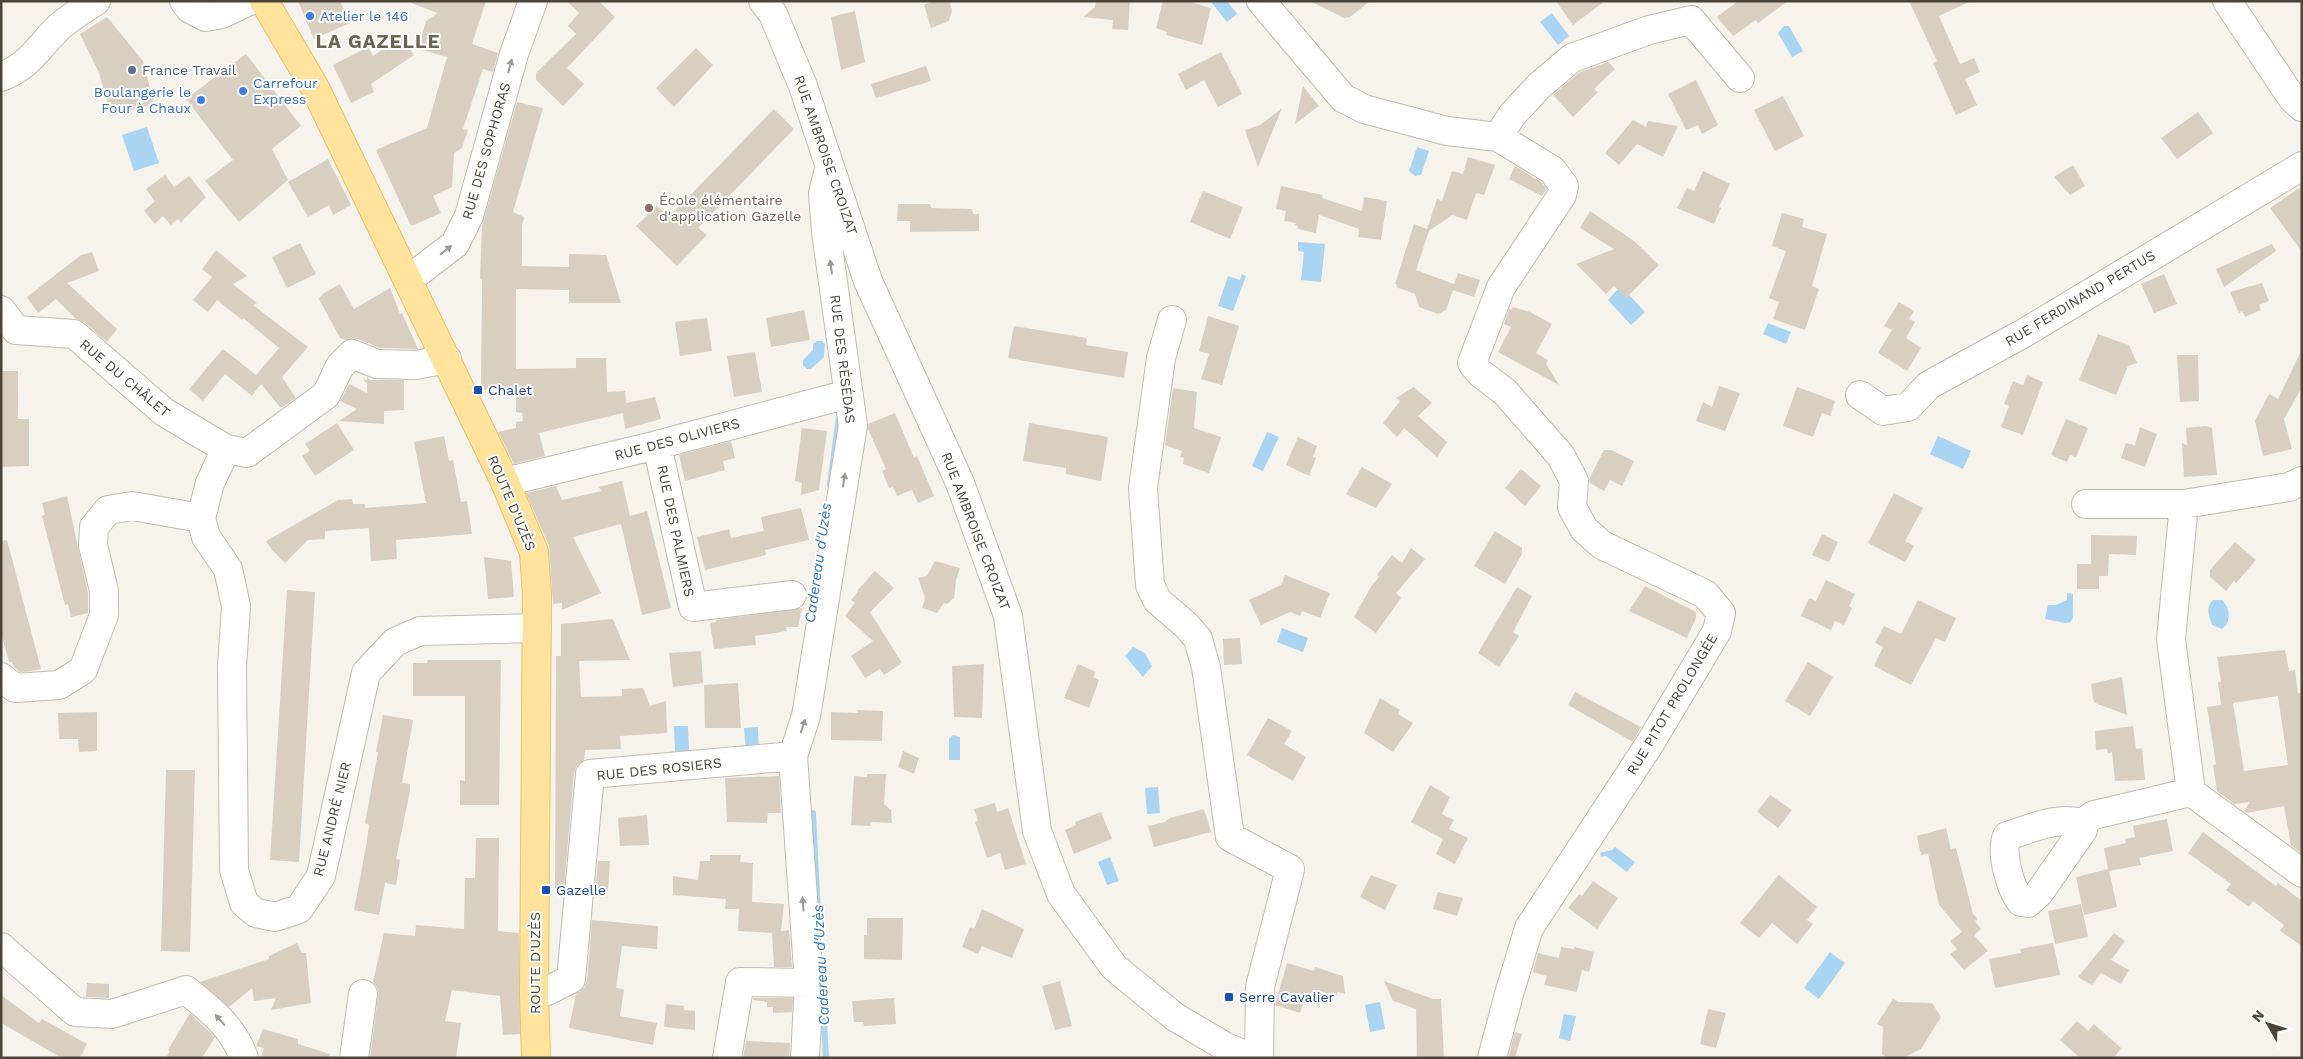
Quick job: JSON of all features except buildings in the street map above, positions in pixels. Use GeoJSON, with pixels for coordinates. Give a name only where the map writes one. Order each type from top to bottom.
{"type":"FeatureCollection","features":[{"type":"Feature","properties":{"kind":"main road","name":"ROUTE D'UZÈS"},"geometry":{"type":"LineString","coordinates":[[264,1],[314,86],[447,359],[505,482],[534,552],[536,628],[534,993],[536,1058]]}},
{"type":"Feature","properties":{"kind":"street"},"geometry":{"type":"LineString","coordinates":[[1,77],[18,70],[29,61],[62,25],[96,1]]}},
{"type":"Feature","properties":{"kind":"street"},"geometry":{"type":"LineString","coordinates":[[184,1],[190,9],[206,18],[222,14],[249,1]]}},
{"type":"Feature","properties":{"kind":"street","name":"RUE DES SOPHORAS"},"geometry":{"type":"LineString","coordinates":[[408,280],[455,244],[469,216],[514,54],[533,1]]}},
{"type":"Feature","properties":{"kind":"street","name":"RUE AMBROISE CROIZAT"},"geometry":{"type":"LineString","coordinates":[[762,1],[773,14],[803,86],[868,280],[960,483],[1008,616],[1037,831],[1061,894],[1114,968],[1175,1017],[1226,1047],[1252,1058]]}},
{"type":"Feature","properties":{"kind":"street","name":"RUE PITOT PROLONGÉE"},"geometry":{"type":"LineString","coordinates":[[1261,1],[1343,98],[1364,109],[1447,131],[1498,137],[1552,170],[1564,186],[1562,195],[1500,287],[1472,363],[1480,373],[1505,392],[1561,456],[1574,481],[1572,508],[1584,529],[1602,545],[1705,594],[1721,613],[1717,631],[1649,745],[1529,928],[1492,1058]]}},
{"type":"Feature","properties":{"kind":"street"},"geometry":{"type":"LineString","coordinates":[[2226,1],[2292,98],[2302,106]]}},
{"type":"Feature","properties":{"kind":"street"},"geometry":{"type":"LineString","coordinates":[[1498,137],[1512,115],[1539,86],[1572,58],[1648,30],[1691,20],[1740,78]]}},
{"type":"Feature","properties":{"kind":"street","name":"RUE DES RÉSÉDAS"},"geometry":{"type":"LineString","coordinates":[[805,1058],[809,983],[793,756],[806,716],[853,425],[826,232],[823,193],[830,164]]}},
{"type":"Feature","properties":{"kind":"street","name":"RUE FERDINAND PERTUS"},"geometry":{"type":"LineString","coordinates":[[1860,395],[1883,411],[1908,407],[1930,385],[2024,333],[2302,166]]}},
{"type":"Feature","properties":{"kind":"street","name":"RUE DU CHÂLET"},"geometry":{"type":"LineString","coordinates":[[1,310],[16,330],[74,334],[164,412],[226,449],[247,453],[326,395],[340,366],[352,354],[377,364],[416,365],[447,359]]}},
{"type":"Feature","properties":{"kind":"street"},"geometry":{"type":"LineString","coordinates":[[1172,320],[1161,358],[1143,488],[1150,585],[1157,600],[1187,626],[1198,640],[1206,668],[1230,837],[1290,869],[1260,987],[1259,1058]]}},
{"type":"Feature","properties":{"kind":"street","name":"RUE DES OLIVIERS"},"geometry":{"type":"LineString","coordinates":[[505,482],[657,445],[848,394]]}},
{"type":"Feature","properties":{"kind":"street","name":"RUE DES PALMIERS"},"geometry":{"type":"LineString","coordinates":[[657,445],[693,607],[792,594]]}},
{"type":"Feature","properties":{"kind":"street"},"geometry":{"type":"LineString","coordinates":[[1,677],[15,688],[59,685],[83,670],[104,615],[104,591],[93,545],[94,527],[108,510],[132,506],[201,518],[210,483],[226,449]]}},
{"type":"Feature","properties":{"kind":"street"},"geometry":{"type":"LineString","coordinates":[[2086,504],[2184,504],[2289,487],[2302,480]]}},
{"type":"Feature","properties":{"kind":"street"},"geometry":{"type":"LineString","coordinates":[[2184,504],[2171,639],[2191,792],[2302,873]]}},
{"type":"Feature","properties":{"kind":"street","name":"RUE ANDRÉ NIER"},"geometry":{"type":"LineString","coordinates":[[201,518],[206,537],[228,569],[236,606],[232,667],[234,870],[244,903],[256,913],[275,917],[299,909],[321,876],[366,673],[395,642],[420,631],[536,628]]}},
{"type":"Feature","properties":{"kind":"street","name":"RUE DES ROSIERS"},"geometry":{"type":"LineString","coordinates":[[534,993],[547,991],[571,979],[590,774],[793,756]]}},
{"type":"Feature","properties":{"kind":"street"},"geometry":{"type":"LineString","coordinates":[[2082,823],[2094,815],[2191,792]]}},
{"type":"Feature","properties":{"kind":"street"},"geometry":{"type":"LineString","coordinates":[[1,947],[75,1012],[112,1014],[186,990],[215,1013],[238,1041],[244,1058]]}},
{"type":"Feature","properties":{"kind":"street"},"geometry":{"type":"LineString","coordinates":[[727,1058],[740,982],[809,983]]}},
{"type":"Feature","properties":{"kind":"street"},"geometry":{"type":"LineString","coordinates":[[354,1058],[364,994]]}},
{"type":"Feature","properties":{"kind":"water"},"geometry":{"type":"Polygon","coordinates":[[[1227,1],[1237,14],[1227,22],[1211,2],[1227,1]]]}},
{"type":"Feature","properties":{"kind":"water"},"geometry":{"type":"Polygon","coordinates":[[[1552,13],[1569,36],[1558,45],[1540,22],[1552,13]]]}},
{"type":"Feature","properties":{"kind":"water"},"geometry":{"type":"Polygon","coordinates":[[[1784,26],[1789,26],[1803,51],[1792,57],[1778,33],[1784,26]]]}},
{"type":"Feature","properties":{"kind":"water"},"geometry":{"type":"Polygon","coordinates":[[[147,127],[159,163],[134,171],[122,135],[147,127]]]}},
{"type":"Feature","properties":{"kind":"water"},"geometry":{"type":"Polygon","coordinates":[[[1417,147],[1429,151],[1421,175],[1415,176],[1409,171],[1417,147]]]}},
{"type":"Feature","properties":{"kind":"water"},"geometry":{"type":"Polygon","coordinates":[[[1298,242],[1325,244],[1321,282],[1301,280],[1304,252],[1298,251],[1298,242]]]}},
{"type":"Feature","properties":{"kind":"water"},"geometry":{"type":"Polygon","coordinates":[[[1242,274],[1246,276],[1233,311],[1218,306],[1228,276],[1240,280],[1242,274]]]}},
{"type":"Feature","properties":{"kind":"water"},"geometry":{"type":"Polygon","coordinates":[[[1618,289],[1629,295],[1645,312],[1631,325],[1608,300],[1618,289]]]}},
{"type":"Feature","properties":{"kind":"water"},"geometry":{"type":"Polygon","coordinates":[[[1768,323],[1791,332],[1786,344],[1763,334],[1768,323]]]}},
{"type":"Feature","properties":{"kind":"water"},"geometry":{"type":"Polygon","coordinates":[[[817,341],[822,341],[825,344],[824,357],[811,369],[807,369],[803,365],[803,360],[813,350],[813,344],[817,341]]]}},
{"type":"Feature","properties":{"kind":"water"},"geometry":{"type":"Polygon","coordinates":[[[1267,432],[1279,437],[1263,471],[1252,466],[1267,432]]]}},
{"type":"Feature","properties":{"kind":"water"},"geometry":{"type":"Polygon","coordinates":[[[1938,436],[1971,451],[1963,469],[1930,454],[1938,436]]]}},
{"type":"Feature","properties":{"kind":"water"},"geometry":{"type":"Polygon","coordinates":[[[2067,593],[2073,594],[2073,617],[2071,622],[2065,623],[2045,619],[2048,605],[2056,605],[2067,600],[2067,593]]]}},
{"type":"Feature","properties":{"kind":"water"},"geometry":{"type":"Polygon","coordinates":[[[2213,600],[2222,600],[2228,611],[2229,619],[2222,629],[2212,625],[2208,609],[2213,600]]]}},
{"type":"Feature","properties":{"kind":"water"},"geometry":{"type":"Polygon","coordinates":[[[1282,628],[1308,638],[1303,652],[1277,642],[1282,628]]]}},
{"type":"Feature","properties":{"kind":"water"},"geometry":{"type":"Polygon","coordinates":[[[1133,647],[1145,653],[1152,666],[1143,677],[1125,656],[1133,647]]]}},
{"type":"Feature","properties":{"kind":"water"},"geometry":{"type":"Polygon","coordinates":[[[674,726],[688,726],[689,751],[675,751],[674,726]]]}},
{"type":"Feature","properties":{"kind":"water"},"geometry":{"type":"Polygon","coordinates":[[[758,727],[759,753],[746,754],[744,728],[758,727]]]}},
{"type":"Feature","properties":{"kind":"water"},"geometry":{"type":"Polygon","coordinates":[[[953,735],[960,737],[960,760],[949,760],[949,739],[953,735]]]}},
{"type":"Feature","properties":{"kind":"water"},"geometry":{"type":"Polygon","coordinates":[[[1158,787],[1160,813],[1147,814],[1145,788],[1158,787]]]}},
{"type":"Feature","properties":{"kind":"water"},"geometry":{"type":"Polygon","coordinates":[[[1615,847],[1635,862],[1627,872],[1606,856],[1601,857],[1600,853],[1612,850],[1615,847]]]}},
{"type":"Feature","properties":{"kind":"water"},"geometry":{"type":"Polygon","coordinates":[[[1110,857],[1119,881],[1107,885],[1098,862],[1110,857]]]}},
{"type":"Feature","properties":{"kind":"water"},"geometry":{"type":"Polygon","coordinates":[[[1830,952],[1845,963],[1819,999],[1804,988],[1830,952]]]}},
{"type":"Feature","properties":{"kind":"water"},"geometry":{"type":"Polygon","coordinates":[[[1380,1002],[1385,1029],[1370,1032],[1365,1005],[1380,1002]]]}},
{"type":"Feature","properties":{"kind":"water"},"geometry":{"type":"Polygon","coordinates":[[[1564,1014],[1576,1016],[1570,1041],[1559,1038],[1564,1014]]]}},
{"type":"Feature","properties":{"kind":"waterway","name":"Cadereau d'Uzès"},"geometry":{"type":"LineString","coordinates":[[830,485],[839,417]]}},
{"type":"Feature","properties":{"kind":"waterway","name":"Cadereau d'Uzès"},"geometry":{"type":"LineString","coordinates":[[813,813],[819,936]]}},
{"type":"Feature","properties":{"kind":"waterway","name":"Cadereau d'Uzès"},"geometry":{"type":"LineString","coordinates":[[822,986],[826,1058]]}},
{"type":"Feature","properties":{"kind":"place","name":"Atelier le 146"},"geometry":{"type":"Point","coordinates":[310,16]}},
{"type":"Feature","properties":{"kind":"place","name":"France Travail"},"geometry":{"type":"Point","coordinates":[132,70]}},
{"type":"Feature","properties":{"kind":"place","name":"Carrefour Express"},"geometry":{"type":"Point","coordinates":[243,91]}},
{"type":"Feature","properties":{"kind":"place","name":"Boulangerie le Four à Chaux"},"geometry":{"type":"Point","coordinates":[201,100]}},
{"type":"Feature","properties":{"kind":"place","name":"École élémentaire d'application Gazelle"},"geometry":{"type":"Point","coordinates":[649,208]}},
{"type":"Feature","properties":{"kind":"place","name":"Chalet"},"geometry":{"type":"Point","coordinates":[478,390]}},
{"type":"Feature","properties":{"kind":"place","name":"Gazelle"},"geometry":{"type":"Point","coordinates":[546,890]}},
{"type":"Feature","properties":{"kind":"place","name":"Serre Cavalier"},"geometry":{"type":"Point","coordinates":[1229,997]}},
{"type":"Feature","properties":{"kind":"district","name":"LA GAZELLE"},"geometry":{"type":"Point","coordinates":[378,41]}}]}
